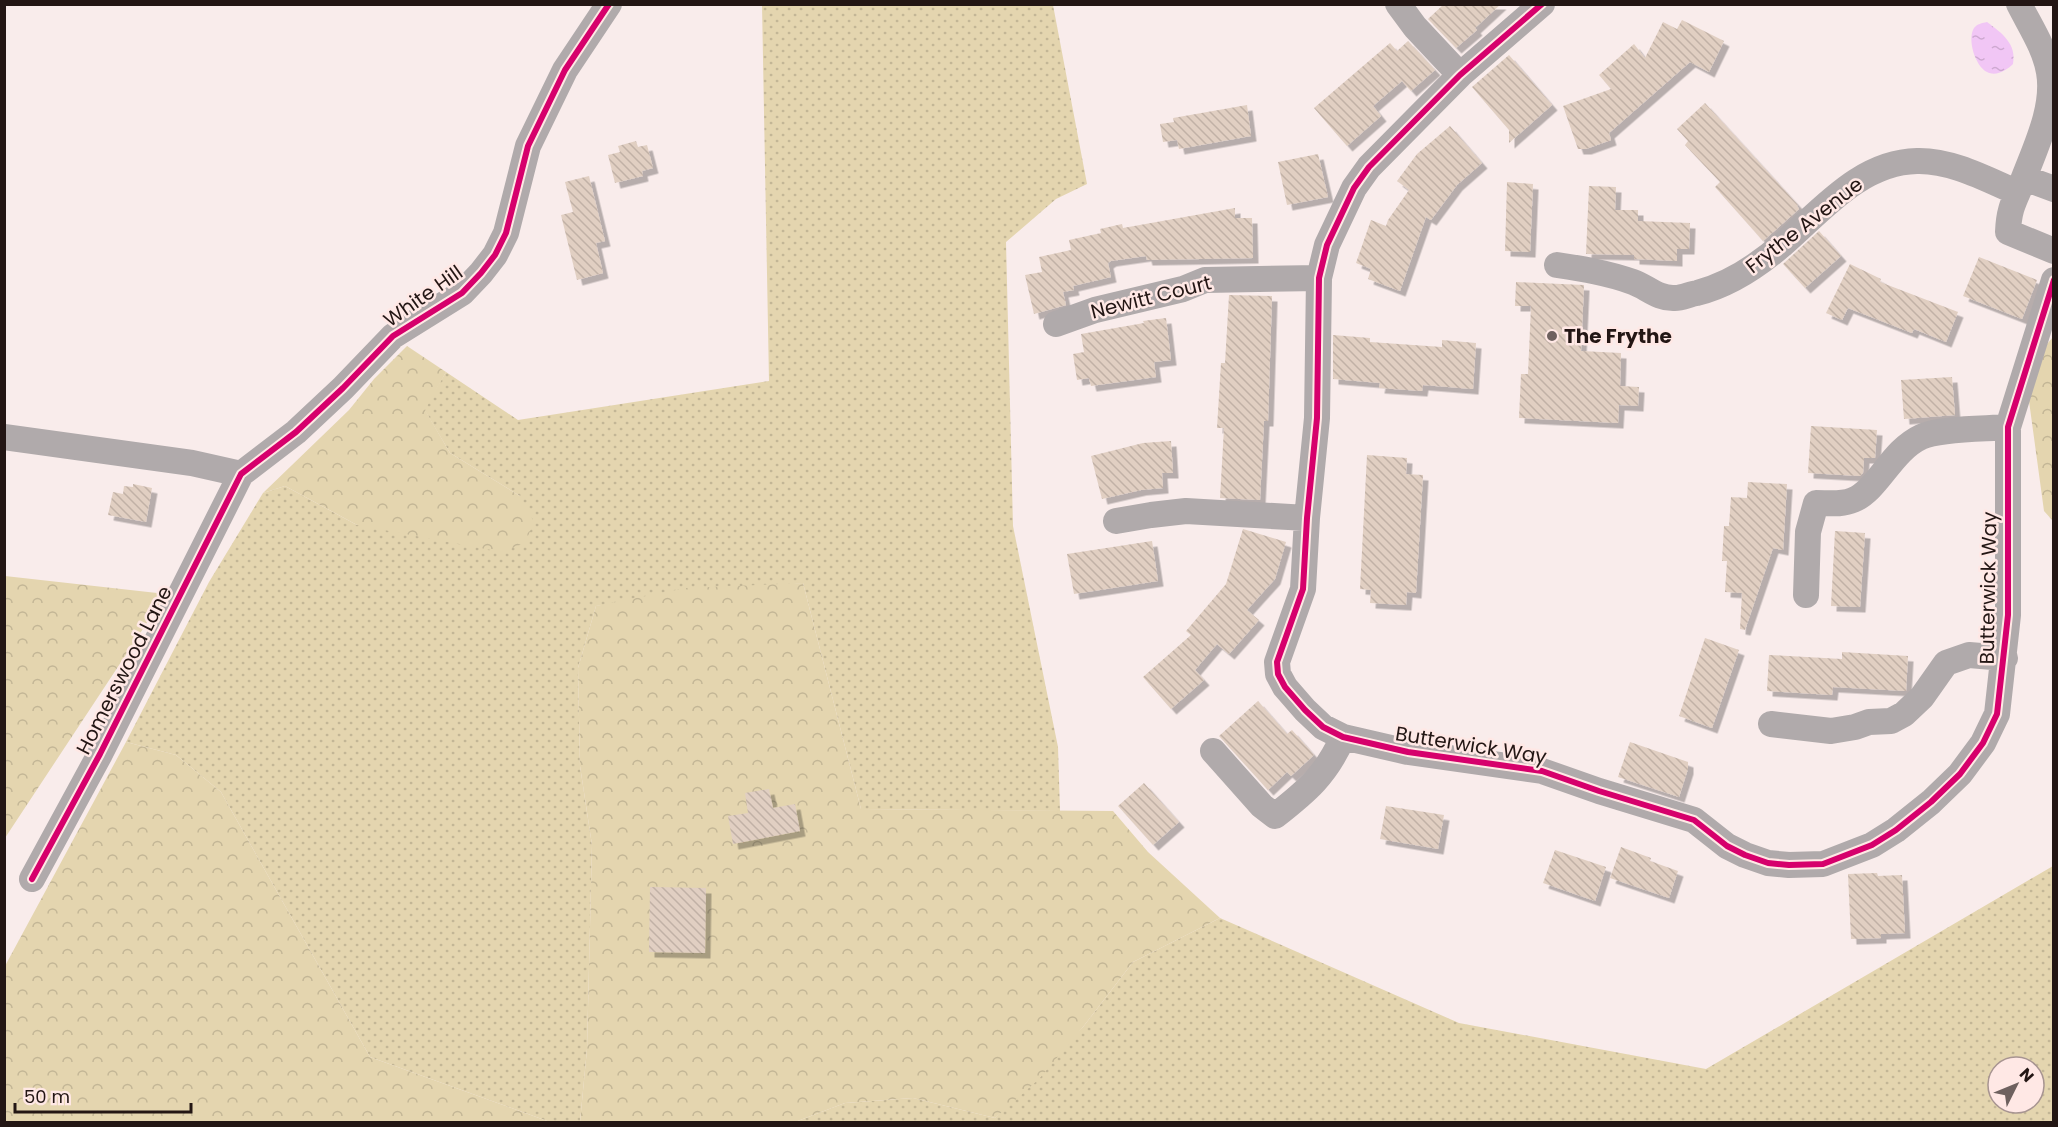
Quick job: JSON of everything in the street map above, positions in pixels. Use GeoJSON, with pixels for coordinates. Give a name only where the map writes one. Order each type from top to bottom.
{"type":"FeatureCollection","features":[{"type":"Feature","properties":{"kind":"street","name":"White Hill"},"geometry":{"type":"LineString","coordinates":[[241,474],[296,432],[393,336],[462,293],[482,273],[495,255],[506,233],[528,146],[565,70],[609,4]]}},
{"type":"Feature","properties":{"kind":"street"},"geometry":{"type":"LineString","coordinates":[[1398,4],[1415,27],[1460,75]]}},
{"type":"Feature","properties":{"kind":"street","name":"Butterwick Way"},"geometry":{"type":"LineString","coordinates":[[1542,4],[1460,75],[1369,167],[1354,188],[1327,245],[1319,278],[1317,417],[1307,518],[1303,590],[1277,662],[1278,674],[1285,687],[1323,727],[1343,737],[1408,752],[1542,771],[1694,820],[1727,846],[1745,855],[1778,864],[1823,864],[1872,845],[1896,830],[1931,802],[1960,774],[1983,743],[1997,714],[2005,658],[2008,592],[2008,427],[2054,280]]}},
{"type":"Feature","properties":{"kind":"street"},"geometry":{"type":"LineString","coordinates":[[2019,4],[2044,54],[2049,73],[2047,109],[2009,213],[2008,232],[2054,251]]}},
{"type":"Feature","properties":{"kind":"street","name":"Frythe Avenue"},"geometry":{"type":"LineString","coordinates":[[1557,265],[1604,273],[1635,283],[1653,294],[1674,298],[1708,290],[1738,276],[1784,243],[1845,188],[1870,173],[1895,164],[1917,161],[1944,164],[2020,185],[2054,189]]}},
{"type":"Feature","properties":{"kind":"street","name":"Newitt Court"},"geometry":{"type":"LineString","coordinates":[[1056,324],[1095,310],[1183,290],[1205,280],[1319,278]]}},
{"type":"Feature","properties":{"kind":"street"},"geometry":{"type":"LineString","coordinates":[[1806,595],[1808,532],[1816,503],[1853,500],[1865,493],[1901,450],[1923,436],[2008,427]]}},
{"type":"Feature","properties":{"kind":"street"},"geometry":{"type":"LineString","coordinates":[[4,438],[192,463],[241,474]]}},
{"type":"Feature","properties":{"kind":"street","name":"Homerswood Lane"},"geometry":{"type":"LineString","coordinates":[[32,879],[100,754],[241,474]]}},
{"type":"Feature","properties":{"kind":"street"},"geometry":{"type":"LineString","coordinates":[[1116,521],[1186,511],[1307,518]]}},
{"type":"Feature","properties":{"kind":"street"},"geometry":{"type":"LineString","coordinates":[[1771,724],[1831,731],[1869,722],[1891,721],[1904,714],[1922,697],[1946,663],[1969,655],[2005,658]]}},
{"type":"Feature","properties":{"kind":"street"},"geometry":{"type":"LineString","coordinates":[[1213,751],[1262,806],[1275,816],[1319,778],[1333,761],[1343,737]]}},
{"type":"Feature","properties":{"kind":"green space"},"geometry":{"type":"Polygon","coordinates":[[[762,5],[1053,5],[1087,184],[1056,199],[1006,242],[1013,526],[1058,747],[1060,811],[861,809],[803,583],[596,606],[578,668],[580,766],[592,845],[587,1049],[580,1122],[550,1122],[370,1057],[221,792],[176,755],[126,742],[209,582],[263,493],[285,486],[357,525],[520,496],[450,453],[424,409],[446,372],[518,420],[769,381],[762,5]]]}},
{"type":"Feature","properties":{"kind":"green space"},"geometry":{"type":"Polygon","coordinates":[[[2053,337],[2053,521],[2044,511],[2029,401],[2047,344],[2053,337]]]}},
{"type":"Feature","properties":{"kind":"green space"},"geometry":{"type":"Polygon","coordinates":[[[407,346],[446,372],[425,410],[450,453],[520,496],[534,522],[525,543],[502,552],[357,525],[285,486],[263,493],[349,410],[374,379],[407,346]]]}},
{"type":"Feature","properties":{"kind":"green space"},"geometry":{"type":"Polygon","coordinates":[[[4,576],[166,594],[5,838],[4,576]]]}},
{"type":"Feature","properties":{"kind":"green space"},"geometry":{"type":"Polygon","coordinates":[[[803,583],[861,809],[1113,811],[1148,852],[1220,918],[1133,962],[1039,1079],[995,1118],[913,1098],[845,1103],[795,1122],[580,1122],[587,1049],[592,845],[580,766],[578,668],[596,606],[686,588],[803,583]]]}},
{"type":"Feature","properties":{"kind":"green space"},"geometry":{"type":"Polygon","coordinates":[[[126,742],[176,755],[221,792],[370,1057],[550,1122],[5,1122],[5,966],[126,742]]]}},
{"type":"Feature","properties":{"kind":"green space"},"geometry":{"type":"Polygon","coordinates":[[[2053,866],[2053,1122],[795,1122],[845,1103],[913,1098],[995,1118],[1083,1027],[1133,962],[1220,918],[1459,1023],[1706,1069],[2053,866]]]}},
{"type":"Feature","properties":{"kind":"water"},"geometry":{"type":"Polygon","coordinates":[[[1987,22],[2003,35],[2013,51],[2013,64],[1998,73],[1990,73],[1983,69],[1973,52],[1971,39],[1974,28],[1987,22]]]}},
{"type":"Feature","properties":{"kind":"building"},"geometry":{"type":"Polygon","coordinates":[[[1444,4],[1501,4],[1475,28],[1477,30],[1456,48],[1428,19],[1444,4]]]}},
{"type":"Feature","properties":{"kind":"building"},"geometry":{"type":"Polygon","coordinates":[[[1682,20],[1724,41],[1709,72],[1690,62],[1609,133],[1611,140],[1586,149],[1578,149],[1563,106],[1611,89],[1599,75],[1634,44],[1645,58],[1663,22],[1677,29],[1682,20]]]}},
{"type":"Feature","properties":{"kind":"building"},"geometry":{"type":"Polygon","coordinates":[[[1408,41],[1435,70],[1411,91],[1402,81],[1373,106],[1381,116],[1347,146],[1314,108],[1390,43],[1397,51],[1408,41]]]}},
{"type":"Feature","properties":{"kind":"building"},"geometry":{"type":"Polygon","coordinates":[[[1509,55],[1552,105],[1509,143],[1509,130],[1472,87],[1509,55]]]}},
{"type":"Feature","properties":{"kind":"building"},"geometry":{"type":"Polygon","coordinates":[[[1705,103],[1798,205],[1799,209],[1763,241],[1715,187],[1720,182],[1685,145],[1688,141],[1677,129],[1705,103]]]}},
{"type":"Feature","properties":{"kind":"building"},"geometry":{"type":"Polygon","coordinates":[[[1247,105],[1251,136],[1179,149],[1177,140],[1163,142],[1160,124],[1174,122],[1173,118],[1247,105]]]}},
{"type":"Feature","properties":{"kind":"building"},"geometry":{"type":"Polygon","coordinates":[[[1450,126],[1482,163],[1457,185],[1431,220],[1426,217],[1400,291],[1368,279],[1371,269],[1356,263],[1371,220],[1386,226],[1409,190],[1397,181],[1417,154],[1450,126]]]}},
{"type":"Feature","properties":{"kind":"building"},"geometry":{"type":"Polygon","coordinates":[[[636,141],[638,147],[647,145],[653,168],[642,171],[643,176],[615,183],[608,155],[620,152],[618,146],[636,141]]]}},
{"type":"Feature","properties":{"kind":"building"},"geometry":{"type":"Polygon","coordinates":[[[1318,154],[1328,197],[1287,205],[1278,162],[1318,154]]]}},
{"type":"Feature","properties":{"kind":"building"},"geometry":{"type":"Polygon","coordinates":[[[589,176],[605,241],[596,243],[603,273],[577,280],[561,215],[573,212],[565,182],[589,176]]]}},
{"type":"Feature","properties":{"kind":"building"},"geometry":{"type":"Polygon","coordinates":[[[1507,182],[1533,184],[1530,252],[1505,251],[1507,182]]]}},
{"type":"Feature","properties":{"kind":"building"},"geometry":{"type":"Polygon","coordinates":[[[1589,186],[1616,187],[1615,210],[1638,210],[1638,221],[1690,223],[1689,249],[1677,249],[1677,261],[1634,259],[1634,255],[1586,254],[1589,186]]]}},
{"type":"Feature","properties":{"kind":"building"},"geometry":{"type":"Polygon","coordinates":[[[1235,208],[1235,218],[1252,218],[1253,258],[1147,260],[1146,256],[1111,261],[1108,263],[1111,277],[1073,286],[1074,290],[1063,292],[1066,305],[1034,314],[1025,275],[1042,272],[1039,257],[1071,250],[1069,240],[1101,233],[1100,229],[1122,224],[1123,228],[1235,208]]]}},
{"type":"Feature","properties":{"kind":"building"},"geometry":{"type":"Polygon","coordinates":[[[1819,231],[1841,256],[1805,288],[1783,264],[1819,231]]]}},
{"type":"Feature","properties":{"kind":"building"},"geometry":{"type":"Polygon","coordinates":[[[1979,257],[2037,280],[2022,319],[1963,296],[1979,257]]]}},
{"type":"Feature","properties":{"kind":"building"},"geometry":{"type":"Polygon","coordinates":[[[1850,264],[1881,279],[1880,282],[1958,312],[1946,342],[1914,329],[1912,333],[1848,308],[1842,320],[1826,313],[1850,264]]]}},
{"type":"Feature","properties":{"kind":"building","name":"The Frythe"},"geometry":{"type":"Polygon","coordinates":[[[1516,282],[1584,285],[1581,351],[1621,353],[1620,386],[1639,387],[1638,406],[1619,405],[1618,423],[1519,418],[1521,374],[1528,374],[1531,306],[1515,306],[1516,282]]]}},
{"type":"Feature","properties":{"kind":"building"},"geometry":{"type":"Polygon","coordinates":[[[1229,295],[1272,296],[1268,421],[1264,421],[1260,500],[1220,498],[1224,428],[1217,428],[1221,363],[1225,363],[1229,295]]]}},
{"type":"Feature","properties":{"kind":"building"},"geometry":{"type":"Polygon","coordinates":[[[1166,318],[1171,360],[1154,362],[1156,377],[1091,386],[1089,378],[1077,380],[1073,354],[1084,352],[1081,334],[1166,318]]]}},
{"type":"Feature","properties":{"kind":"building"},"geometry":{"type":"Polygon","coordinates":[[[1333,335],[1370,338],[1370,342],[1442,347],[1442,340],[1476,343],[1473,389],[1423,385],[1422,391],[1379,388],[1380,383],[1333,379],[1333,335]]]}},
{"type":"Feature","properties":{"kind":"building"},"geometry":{"type":"Polygon","coordinates":[[[1952,377],[1955,415],[1904,419],[1901,380],[1952,377]]]}},
{"type":"Feature","properties":{"kind":"building"},"geometry":{"type":"Polygon","coordinates":[[[1811,426],[1877,430],[1875,458],[1864,458],[1863,473],[1860,476],[1808,473],[1811,426]]]}},
{"type":"Feature","properties":{"kind":"building"},"geometry":{"type":"Polygon","coordinates":[[[1171,441],[1173,473],[1162,473],[1163,488],[1141,490],[1102,499],[1091,456],[1143,443],[1171,441]]]}},
{"type":"Feature","properties":{"kind":"building"},"geometry":{"type":"Polygon","coordinates":[[[1367,455],[1407,458],[1406,474],[1423,475],[1416,593],[1407,592],[1406,605],[1370,603],[1371,590],[1360,589],[1367,455]]]}},
{"type":"Feature","properties":{"kind":"building"},"geometry":{"type":"Polygon","coordinates":[[[1748,482],[1787,484],[1783,550],[1773,548],[1745,630],[1740,629],[1742,593],[1725,592],[1727,561],[1722,561],[1724,526],[1729,526],[1731,497],[1747,498],[1748,482]]]}},
{"type":"Feature","properties":{"kind":"building"},"geometry":{"type":"Polygon","coordinates":[[[133,484],[152,488],[146,522],[108,515],[113,492],[123,494],[124,486],[133,487],[133,484]]]}},
{"type":"Feature","properties":{"kind":"building"},"geometry":{"type":"Polygon","coordinates":[[[1243,529],[1286,542],[1275,579],[1247,610],[1259,620],[1229,654],[1217,644],[1195,670],[1204,680],[1171,709],[1143,677],[1191,635],[1186,631],[1226,584],[1243,529]]]}},
{"type":"Feature","properties":{"kind":"building"},"geometry":{"type":"Polygon","coordinates":[[[1835,531],[1865,533],[1860,607],[1831,606],[1835,531]]]}},
{"type":"Feature","properties":{"kind":"building"},"geometry":{"type":"Polygon","coordinates":[[[1152,541],[1158,581],[1074,594],[1067,554],[1152,541]]]}},
{"type":"Feature","properties":{"kind":"building"},"geometry":{"type":"Polygon","coordinates":[[[1705,638],[1739,650],[1712,728],[1679,716],[1705,638]]]}},
{"type":"Feature","properties":{"kind":"building"},"geometry":{"type":"Polygon","coordinates":[[[1842,652],[1908,656],[1906,691],[1833,687],[1832,695],[1767,691],[1769,655],[1842,659],[1842,652]]]}},
{"type":"Feature","properties":{"kind":"building"},"geometry":{"type":"Polygon","coordinates":[[[1258,701],[1287,734],[1292,730],[1314,755],[1291,776],[1287,772],[1268,790],[1219,736],[1258,701]]]}},
{"type":"Feature","properties":{"kind":"building"},"geometry":{"type":"Polygon","coordinates":[[[1630,742],[1688,762],[1679,797],[1618,777],[1630,742]]]}},
{"type":"Feature","properties":{"kind":"building"},"geometry":{"type":"Polygon","coordinates":[[[1144,783],[1179,822],[1153,845],[1118,806],[1144,783]]]}},
{"type":"Feature","properties":{"kind":"building"},"geometry":{"type":"Polygon","coordinates":[[[769,789],[773,808],[795,804],[800,831],[733,844],[728,816],[748,813],[745,793],[769,789]]]}},
{"type":"Feature","properties":{"kind":"building"},"geometry":{"type":"Polygon","coordinates":[[[1386,806],[1444,815],[1438,849],[1380,839],[1386,806]]]}},
{"type":"Feature","properties":{"kind":"building"},"geometry":{"type":"Polygon","coordinates":[[[1621,847],[1678,871],[1669,898],[1610,878],[1621,847]]]}},
{"type":"Feature","properties":{"kind":"building"},"geometry":{"type":"Polygon","coordinates":[[[1555,850],[1606,867],[1595,901],[1543,883],[1555,850]]]}},
{"type":"Feature","properties":{"kind":"building"},"geometry":{"type":"Polygon","coordinates":[[[1877,873],[1878,876],[1902,875],[1905,933],[1881,934],[1881,938],[1851,939],[1848,874],[1877,873]]]}},
{"type":"Feature","properties":{"kind":"building"},"geometry":{"type":"Polygon","coordinates":[[[650,887],[706,888],[705,953],[649,952],[650,887]]]}},
{"type":"Feature","properties":{"kind":"cycle path"},"geometry":{"type":"LineString","coordinates":[[32,879],[100,754],[241,474],[296,432],[393,336],[462,293],[481,273],[495,255],[506,233],[528,146],[565,70],[609,4]]}},
{"type":"Feature","properties":{"kind":"cycle path"},"geometry":{"type":"LineString","coordinates":[[1542,4],[1460,75],[1369,167],[1354,188],[1327,245],[1319,278],[1317,418],[1307,518],[1303,589],[1277,662],[1278,674],[1285,687],[1323,727],[1343,737],[1408,752],[1542,771],[1694,820],[1727,846],[1768,863],[1823,864],[1872,845],[1896,830],[1931,802],[1960,774],[1983,743],[1997,714],[2008,615],[2008,427],[2054,280]]}},
{"type":"Feature","properties":{"kind":"place","name":"The Frythe"},"geometry":{"type":"Point","coordinates":[1552,336]}}]}
